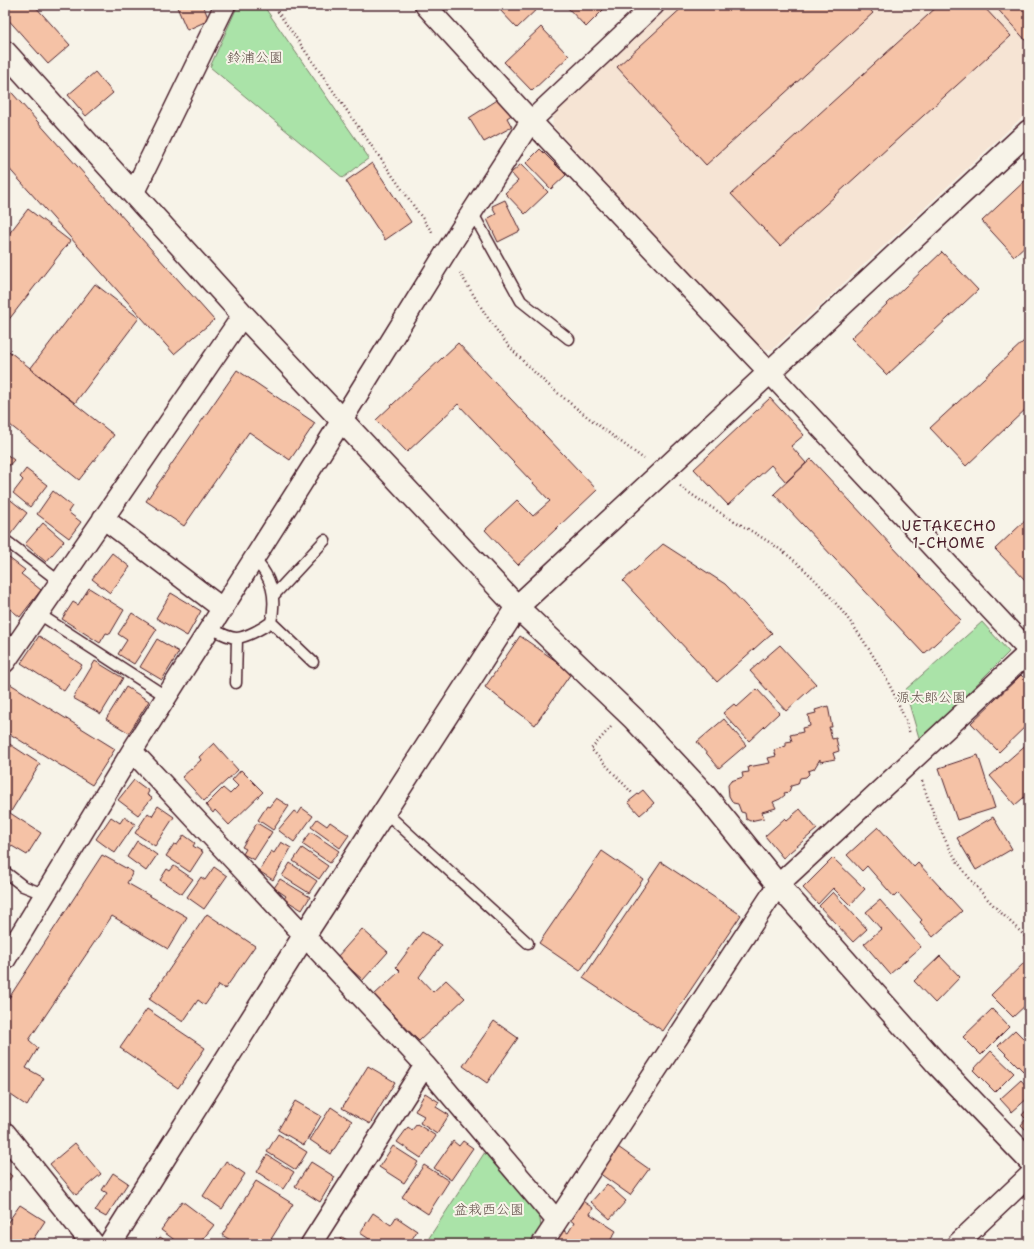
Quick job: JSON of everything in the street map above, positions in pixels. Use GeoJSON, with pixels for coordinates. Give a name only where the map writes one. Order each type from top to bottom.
{"type":"FeatureCollection","features":[{"type":"Feature","properties":{"kind":"street"},"geometry":{"type":"LineString","coordinates":[[134,192],[225,5]]}},
{"type":"Feature","properties":{"kind":"street"},"geometry":{"type":"LineString","coordinates":[[425,5],[531,121],[769,372],[1029,652],[778,885],[557,1221],[545,1242]]}},
{"type":"Feature","properties":{"kind":"street"},"geometry":{"type":"LineString","coordinates":[[5,960],[46,895],[132,751],[531,121],[654,5]]}},
{"type":"Feature","properties":{"kind":"street"},"geometry":{"type":"LineString","coordinates":[[5,52],[134,192],[243,315],[518,607],[633,718],[699,788],[778,885],[938,1065],[1029,1160]]}},
{"type":"Feature","properties":{"kind":"street"},"geometry":{"type":"LineString","coordinates":[[110,1244],[304,936],[518,607],[661,472],[1029,131]]}},
{"type":"Feature","properties":{"kind":"street"},"geometry":{"type":"LineString","coordinates":[[5,662],[243,315]]}},
{"type":"Feature","properties":{"kind":"street"},"geometry":{"type":"LineString","coordinates":[[103,518],[222,609]]}},
{"type":"Feature","properties":{"kind":"street"},"geometry":{"type":"LineString","coordinates":[[132,751],[425,1065],[557,1221]]}},
{"type":"Feature","properties":{"kind":"street"},"geometry":{"type":"LineString","coordinates":[[311,1244],[425,1065]]}},
{"type":"Feature","properties":{"kind":"street"},"geometry":{"type":"LineString","coordinates":[[5,1134],[93,1244]]}},
{"type":"Feature","properties":{"kind":"street"},"geometry":{"type":"LineString","coordinates":[[956,1244],[1029,1176]]}},
{"type":"Feature","properties":{"kind":"lane"},"geometry":{"type":"LineString","coordinates":[[472,212],[521,301],[568,339]]}},
{"type":"Feature","properties":{"kind":"lane"},"geometry":{"type":"LineString","coordinates":[[5,540],[60,582]]}},
{"type":"Feature","properties":{"kind":"lane"},"geometry":{"type":"LineString","coordinates":[[274,595],[325,540]]}},
{"type":"Feature","properties":{"kind":"lane"},"geometry":{"type":"LineString","coordinates":[[210,628],[222,634],[237,638],[262,629],[271,622],[275,606],[274,595],[263,568],[254,559]]}},
{"type":"Feature","properties":{"kind":"lane"},"geometry":{"type":"LineString","coordinates":[[39,614],[167,697]]}},
{"type":"Feature","properties":{"kind":"lane"},"geometry":{"type":"LineString","coordinates":[[271,622],[313,662]]}},
{"type":"Feature","properties":{"kind":"lane"},"geometry":{"type":"LineString","coordinates":[[236,684],[237,638]]}},
{"type":"Feature","properties":{"kind":"lane"},"geometry":{"type":"LineString","coordinates":[[385,812],[528,943]]}},
{"type":"Feature","properties":{"kind":"lane"},"geometry":{"type":"LineString","coordinates":[[5,872],[23,886],[46,895]]}},
{"type":"Feature","properties":{"kind":"path"},"geometry":{"type":"LineString","coordinates":[[661,472],[690,494],[792,558],[835,603],[857,632],[882,671],[895,696],[909,732],[915,758],[933,813],[948,846],[967,875],[994,906],[1029,940]]}},
{"type":"Feature","properties":{"kind":"path"},"geometry":{"type":"LineString","coordinates":[[612,727],[590,749],[633,794]]}},
{"type":"Feature","properties":{"kind":"shaded area"},"geometry":{"type":"Polygon","coordinates":[[[671,5],[1029,5],[1029,111],[772,350],[759,348],[552,125],[554,114],[671,5]]]}},
{"type":"Feature","properties":{"kind":"green space","name":"鈴浦公園"},"geometry":{"type":"Polygon","coordinates":[[[238,5],[263,5],[369,158],[343,178],[210,67],[238,5]]]}},
{"type":"Feature","properties":{"kind":"green space","name":"源太郎公園"},"geometry":{"type":"Polygon","coordinates":[[[982,622],[1009,652],[920,741],[905,690],[982,622]]]}},
{"type":"Feature","properties":{"kind":"green space","name":"盆栽西公園"},"geometry":{"type":"Polygon","coordinates":[[[485,1152],[539,1211],[541,1227],[530,1244],[425,1244],[485,1152]]]}},
{"type":"Feature","properties":{"kind":"building"},"geometry":{"type":"Polygon","coordinates":[[[5,5],[34,5],[70,45],[48,64],[5,16],[5,5]]]}},
{"type":"Feature","properties":{"kind":"building"},"geometry":{"type":"Polygon","coordinates":[[[176,5],[203,5],[209,20],[187,30],[176,5]]]}},
{"type":"Feature","properties":{"kind":"building"},"geometry":{"type":"Polygon","coordinates":[[[283,5],[292,5],[286,9],[283,5]]]}},
{"type":"Feature","properties":{"kind":"building"},"geometry":{"type":"Polygon","coordinates":[[[503,5],[541,5],[517,28],[499,9],[503,5]]]}},
{"type":"Feature","properties":{"kind":"building"},"geometry":{"type":"Polygon","coordinates":[[[565,5],[608,5],[586,27],[565,5]]]}},
{"type":"Feature","properties":{"kind":"building"},"geometry":{"type":"Polygon","coordinates":[[[685,5],[866,5],[873,13],[706,165],[617,67],[685,5]]]}},
{"type":"Feature","properties":{"kind":"building"},"geometry":{"type":"Polygon","coordinates":[[[939,5],[982,5],[1011,36],[780,246],[731,194],[939,5]]]}},
{"type":"Feature","properties":{"kind":"building"},"geometry":{"type":"Polygon","coordinates":[[[994,5],[1029,5],[1029,44],[994,5]]]}},
{"type":"Feature","properties":{"kind":"building"},"geometry":{"type":"Polygon","coordinates":[[[541,27],[569,56],[532,91],[504,62],[541,27]]]}},
{"type":"Feature","properties":{"kind":"building"},"geometry":{"type":"Polygon","coordinates":[[[95,72],[113,93],[86,116],[68,95],[95,72]]]}},
{"type":"Feature","properties":{"kind":"building"},"geometry":{"type":"Polygon","coordinates":[[[5,85],[214,320],[174,354],[5,164],[5,85]]]}},
{"type":"Feature","properties":{"kind":"building"},"geometry":{"type":"Polygon","coordinates":[[[499,99],[513,114],[507,118],[512,127],[484,142],[469,118],[499,99]]]}},
{"type":"Feature","properties":{"kind":"building"},"geometry":{"type":"Polygon","coordinates":[[[540,149],[566,175],[551,189],[526,163],[540,149]]]}},
{"type":"Feature","properties":{"kind":"building"},"geometry":{"type":"Polygon","coordinates":[[[372,163],[411,222],[385,240],[346,181],[372,163]]]}},
{"type":"Feature","properties":{"kind":"building"},"geometry":{"type":"Polygon","coordinates":[[[521,164],[548,192],[525,214],[505,193],[518,181],[511,173],[521,164]]]}},
{"type":"Feature","properties":{"kind":"building"},"geometry":{"type":"Polygon","coordinates":[[[1029,177],[1029,242],[1014,256],[982,221],[1029,177]]]}},
{"type":"Feature","properties":{"kind":"building"},"geometry":{"type":"Polygon","coordinates":[[[505,200],[520,231],[498,242],[487,219],[496,214],[492,206],[505,200]]]}},
{"type":"Feature","properties":{"kind":"building"},"geometry":{"type":"Polygon","coordinates":[[[28,209],[70,241],[7,322],[5,321],[5,239],[28,209]]]}},
{"type":"Feature","properties":{"kind":"building"},"geometry":{"type":"Polygon","coordinates":[[[942,252],[978,290],[887,375],[851,338],[942,252]]]}},
{"type":"Feature","properties":{"kind":"building"},"geometry":{"type":"Polygon","coordinates":[[[95,284],[139,318],[75,403],[30,369],[95,284]]]}},
{"type":"Feature","properties":{"kind":"building"},"geometry":{"type":"Polygon","coordinates":[[[1024,341],[1029,346],[1029,406],[966,466],[930,428],[1024,341]]]}},
{"type":"Feature","properties":{"kind":"building"},"geometry":{"type":"Polygon","coordinates":[[[458,343],[597,490],[518,565],[485,530],[517,500],[533,516],[550,501],[458,404],[407,452],[376,420],[458,343]]]}},
{"type":"Feature","properties":{"kind":"building"},"geometry":{"type":"Polygon","coordinates":[[[5,348],[114,435],[79,480],[5,421],[5,348]]]}},
{"type":"Feature","properties":{"kind":"building"},"geometry":{"type":"Polygon","coordinates":[[[237,370],[315,423],[290,460],[249,432],[184,526],[146,501],[237,370]]]}},
{"type":"Feature","properties":{"kind":"building"},"geometry":{"type":"Polygon","coordinates":[[[770,398],[804,435],[791,446],[806,463],[786,482],[771,465],[728,505],[694,469],[770,398]]]}},
{"type":"Feature","properties":{"kind":"building"},"geometry":{"type":"Polygon","coordinates":[[[5,453],[14,460],[5,470],[5,453]]]}},
{"type":"Feature","properties":{"kind":"building"},"geometry":{"type":"Polygon","coordinates":[[[811,459],[961,620],[924,654],[774,494],[811,459]]]}},
{"type":"Feature","properties":{"kind":"building"},"geometry":{"type":"Polygon","coordinates":[[[26,469],[47,485],[30,507],[13,493],[23,480],[20,477],[26,469]]]}},
{"type":"Feature","properties":{"kind":"building"},"geometry":{"type":"Polygon","coordinates":[[[53,491],[72,506],[68,512],[81,522],[69,538],[37,514],[53,491]]]}},
{"type":"Feature","properties":{"kind":"building"},"geometry":{"type":"Polygon","coordinates":[[[7,497],[27,513],[10,535],[5,531],[5,500],[7,497]]]}},
{"type":"Feature","properties":{"kind":"building"},"geometry":{"type":"Polygon","coordinates":[[[1029,517],[1029,584],[995,549],[1029,517]]]}},
{"type":"Feature","properties":{"kind":"building"},"geometry":{"type":"Polygon","coordinates":[[[43,523],[64,541],[46,562],[25,544],[43,523]]]}},
{"type":"Feature","properties":{"kind":"building"},"geometry":{"type":"Polygon","coordinates":[[[663,544],[725,584],[772,633],[717,682],[623,581],[663,544]]]}},
{"type":"Feature","properties":{"kind":"building"},"geometry":{"type":"Polygon","coordinates":[[[112,553],[130,567],[110,593],[92,579],[112,553]]]}},
{"type":"Feature","properties":{"kind":"building"},"geometry":{"type":"Polygon","coordinates":[[[5,555],[25,570],[21,574],[41,590],[20,617],[5,605],[5,555]]]}},
{"type":"Feature","properties":{"kind":"building"},"geometry":{"type":"Polygon","coordinates":[[[89,588],[124,610],[110,634],[106,633],[100,643],[62,619],[73,602],[78,605],[89,588]]]}},
{"type":"Feature","properties":{"kind":"building"},"geometry":{"type":"Polygon","coordinates":[[[171,593],[201,611],[187,636],[156,618],[171,593]]]}},
{"type":"Feature","properties":{"kind":"building"},"geometry":{"type":"Polygon","coordinates":[[[132,613],[157,629],[134,664],[118,654],[127,640],[118,634],[132,613]]]}},
{"type":"Feature","properties":{"kind":"building"},"geometry":{"type":"Polygon","coordinates":[[[39,636],[82,665],[64,691],[21,663],[39,636]]]}},
{"type":"Feature","properties":{"kind":"building"},"geometry":{"type":"Polygon","coordinates":[[[520,636],[572,672],[535,725],[485,687],[520,636]]]}},
{"type":"Feature","properties":{"kind":"building"},"geometry":{"type":"Polygon","coordinates":[[[157,639],[179,652],[162,680],[140,667],[157,639]]]}},
{"type":"Feature","properties":{"kind":"building"},"geometry":{"type":"Polygon","coordinates":[[[780,645],[816,684],[786,711],[750,671],[780,645]]]}},
{"type":"Feature","properties":{"kind":"building"},"geometry":{"type":"Polygon","coordinates":[[[95,661],[123,678],[101,714],[73,698],[95,661]]]}},
{"type":"Feature","properties":{"kind":"building"},"geometry":{"type":"Polygon","coordinates":[[[1021,675],[1029,683],[1029,723],[999,752],[971,723],[1021,675]]]}},
{"type":"Feature","properties":{"kind":"building"},"geometry":{"type":"Polygon","coordinates":[[[7,682],[115,749],[92,785],[5,731],[5,684],[7,682]]]}},
{"type":"Feature","properties":{"kind":"building"},"geometry":{"type":"Polygon","coordinates":[[[126,687],[149,701],[129,733],[106,719],[126,687]]]}},
{"type":"Feature","properties":{"kind":"building"},"geometry":{"type":"Polygon","coordinates":[[[757,689],[779,713],[749,741],[723,713],[734,704],[737,707],[757,689]]]}},
{"type":"Feature","properties":{"kind":"building"},"geometry":{"type":"Polygon","coordinates":[[[828,706],[832,727],[829,727],[832,739],[836,738],[839,751],[833,753],[835,759],[820,762],[820,759],[814,769],[808,771],[809,774],[806,777],[800,778],[798,784],[791,786],[789,792],[784,793],[785,795],[773,802],[776,808],[762,812],[764,818],[750,821],[746,819],[745,813],[741,812],[738,804],[733,803],[729,796],[728,785],[731,781],[743,777],[742,773],[749,772],[748,767],[770,763],[768,758],[776,756],[774,750],[786,746],[786,742],[792,741],[790,735],[803,732],[802,728],[810,726],[808,715],[816,713],[815,710],[828,706]]]}},
{"type":"Feature","properties":{"kind":"building"},"geometry":{"type":"Polygon","coordinates":[[[724,719],[746,745],[719,768],[697,742],[724,719]]]}},
{"type":"Feature","properties":{"kind":"building"},"geometry":{"type":"Polygon","coordinates":[[[5,741],[40,764],[10,813],[41,833],[27,855],[5,842],[5,741]]]}},
{"type":"Feature","properties":{"kind":"building"},"geometry":{"type":"Polygon","coordinates":[[[1029,742],[1029,793],[1015,805],[990,776],[1029,742]]]}},
{"type":"Feature","properties":{"kind":"building"},"geometry":{"type":"Polygon","coordinates":[[[214,743],[238,770],[204,801],[182,777],[201,760],[199,757],[214,743]]]}},
{"type":"Feature","properties":{"kind":"building"},"geometry":{"type":"Polygon","coordinates":[[[978,755],[995,808],[957,820],[939,768],[978,755]]]}},
{"type":"Feature","properties":{"kind":"building"},"geometry":{"type":"Polygon","coordinates":[[[241,770],[263,792],[229,825],[215,810],[213,813],[206,805],[223,788],[230,794],[238,786],[232,780],[241,770]]]}},
{"type":"Feature","properties":{"kind":"building"},"geometry":{"type":"Polygon","coordinates":[[[134,780],[149,791],[147,795],[152,798],[138,815],[118,800],[134,780]]]}},
{"type":"Feature","properties":{"kind":"building"},"geometry":{"type":"Polygon","coordinates":[[[643,790],[654,803],[640,815],[628,802],[643,790]]]}},
{"type":"Feature","properties":{"kind":"building"},"geometry":{"type":"Polygon","coordinates":[[[276,798],[289,806],[273,830],[258,820],[267,806],[269,807],[276,798]]]}},
{"type":"Feature","properties":{"kind":"building"},"geometry":{"type":"Polygon","coordinates":[[[158,806],[174,817],[155,846],[135,833],[148,813],[152,816],[158,806]]]}},
{"type":"Feature","properties":{"kind":"building"},"geometry":{"type":"Polygon","coordinates":[[[302,808],[313,816],[294,842],[278,830],[294,811],[298,814],[302,808]]]}},
{"type":"Feature","properties":{"kind":"building"},"geometry":{"type":"Polygon","coordinates":[[[800,809],[817,829],[783,858],[765,836],[785,818],[787,820],[800,809]]]}},
{"type":"Feature","properties":{"kind":"building"},"geometry":{"type":"Polygon","coordinates":[[[111,817],[120,823],[124,817],[135,824],[115,853],[96,839],[111,817]]]}},
{"type":"Feature","properties":{"kind":"building"},"geometry":{"type":"Polygon","coordinates":[[[993,817],[1012,849],[976,870],[957,838],[993,817]]]}},
{"type":"Feature","properties":{"kind":"building"},"geometry":{"type":"Polygon","coordinates":[[[317,819],[327,826],[330,822],[349,835],[340,848],[311,827],[317,819]]]}},
{"type":"Feature","properties":{"kind":"building"},"geometry":{"type":"Polygon","coordinates":[[[257,823],[272,832],[254,860],[243,854],[246,849],[242,847],[257,823]]]}},
{"type":"Feature","properties":{"kind":"building"},"geometry":{"type":"Polygon","coordinates":[[[878,827],[914,867],[918,863],[962,911],[933,937],[920,922],[922,920],[898,893],[894,897],[867,866],[862,871],[847,855],[878,827]]]}},
{"type":"Feature","properties":{"kind":"building"},"geometry":{"type":"Polygon","coordinates":[[[311,832],[339,851],[330,863],[302,844],[311,832]]]}},
{"type":"Feature","properties":{"kind":"building"},"geometry":{"type":"Polygon","coordinates":[[[184,835],[195,843],[193,846],[203,852],[190,872],[166,856],[174,844],[177,845],[184,835]]]}},
{"type":"Feature","properties":{"kind":"building"},"geometry":{"type":"Polygon","coordinates":[[[137,841],[157,855],[146,871],[127,857],[137,841]]]}},
{"type":"Feature","properties":{"kind":"building"},"geometry":{"type":"Polygon","coordinates":[[[281,842],[291,848],[273,880],[259,871],[271,851],[274,853],[281,842]]]}},
{"type":"Feature","properties":{"kind":"building"},"geometry":{"type":"Polygon","coordinates":[[[302,848],[328,866],[319,879],[293,861],[302,848]]]}},
{"type":"Feature","properties":{"kind":"building"},"geometry":{"type":"Polygon","coordinates":[[[602,851],[643,879],[580,971],[539,943],[602,851]]]}},
{"type":"Feature","properties":{"kind":"building"},"geometry":{"type":"Polygon","coordinates":[[[102,855],[133,872],[127,883],[187,917],[168,949],[112,916],[29,1040],[38,1048],[26,1068],[44,1078],[27,1106],[5,1091],[5,1004],[102,855]]]}},
{"type":"Feature","properties":{"kind":"building"},"geometry":{"type":"Polygon","coordinates":[[[833,858],[865,889],[850,905],[833,888],[818,904],[803,888],[833,858]]]}},
{"type":"Feature","properties":{"kind":"building"},"geometry":{"type":"Polygon","coordinates":[[[661,862],[741,915],[663,1031],[583,978],[661,862]]]}},
{"type":"Feature","properties":{"kind":"building"},"geometry":{"type":"Polygon","coordinates":[[[290,863],[317,881],[309,893],[282,876],[290,863]]]}},
{"type":"Feature","properties":{"kind":"building"},"geometry":{"type":"Polygon","coordinates":[[[174,866],[193,879],[182,894],[160,880],[167,869],[170,871],[174,866]]]}},
{"type":"Feature","properties":{"kind":"building"},"geometry":{"type":"Polygon","coordinates":[[[214,867],[227,876],[204,909],[187,897],[201,877],[205,880],[214,867]]]}},
{"type":"Feature","properties":{"kind":"building"},"geometry":{"type":"Polygon","coordinates":[[[280,879],[310,897],[302,910],[284,899],[286,896],[274,888],[280,879]]]}},
{"type":"Feature","properties":{"kind":"building"},"geometry":{"type":"Polygon","coordinates":[[[833,892],[867,929],[853,942],[819,906],[833,892]]]}},
{"type":"Feature","properties":{"kind":"building"},"geometry":{"type":"Polygon","coordinates":[[[880,900],[921,947],[890,974],[864,944],[881,929],[866,912],[880,900]]]}},
{"type":"Feature","properties":{"kind":"building"},"geometry":{"type":"Polygon","coordinates":[[[207,914],[255,946],[225,989],[219,985],[205,1005],[198,1000],[183,1022],[149,999],[207,914]]]}},
{"type":"Feature","properties":{"kind":"building"},"geometry":{"type":"Polygon","coordinates":[[[362,929],[388,952],[363,980],[337,957],[362,929]]]}},
{"type":"Feature","properties":{"kind":"building"},"geometry":{"type":"Polygon","coordinates":[[[422,932],[442,945],[419,977],[433,992],[446,980],[465,998],[419,1041],[374,995],[400,971],[396,967],[422,932]]]}},
{"type":"Feature","properties":{"kind":"building"},"geometry":{"type":"Polygon","coordinates":[[[940,956],[960,977],[935,1003],[914,981],[940,956]]]}},
{"type":"Feature","properties":{"kind":"building"},"geometry":{"type":"Polygon","coordinates":[[[1026,961],[1029,964],[1029,1002],[1013,1017],[991,995],[1026,961]]]}},
{"type":"Feature","properties":{"kind":"building"},"geometry":{"type":"Polygon","coordinates":[[[147,1009],[205,1048],[178,1088],[120,1048],[147,1009]]]}},
{"type":"Feature","properties":{"kind":"building"},"geometry":{"type":"Polygon","coordinates":[[[992,1009],[1009,1027],[981,1055],[963,1037],[992,1009]]]}},
{"type":"Feature","properties":{"kind":"building"},"geometry":{"type":"Polygon","coordinates":[[[494,1021],[518,1038],[487,1083],[463,1066],[494,1021]]]}},
{"type":"Feature","properties":{"kind":"building"},"geometry":{"type":"Polygon","coordinates":[[[1015,1030],[1029,1044],[1029,1077],[998,1046],[1015,1030]]]}},
{"type":"Feature","properties":{"kind":"building"},"geometry":{"type":"Polygon","coordinates":[[[991,1051],[1014,1073],[995,1092],[973,1070],[991,1051]]]}},
{"type":"Feature","properties":{"kind":"building"},"geometry":{"type":"Polygon","coordinates":[[[368,1066],[395,1082],[370,1124],[342,1108],[368,1066]]]}},
{"type":"Feature","properties":{"kind":"building"},"geometry":{"type":"Polygon","coordinates":[[[1021,1080],[1029,1089],[1029,1097],[1012,1112],[1000,1099],[1021,1080]]]}},
{"type":"Feature","properties":{"kind":"building"},"geometry":{"type":"Polygon","coordinates":[[[425,1093],[439,1102],[436,1107],[449,1115],[437,1134],[420,1123],[424,1116],[415,1111],[425,1093]]]}},
{"type":"Feature","properties":{"kind":"building"},"geometry":{"type":"Polygon","coordinates":[[[295,1101],[321,1116],[304,1145],[278,1130],[295,1101]]]}},
{"type":"Feature","properties":{"kind":"building"},"geometry":{"type":"Polygon","coordinates":[[[331,1107],[352,1121],[331,1154],[310,1140],[331,1107]]]}},
{"type":"Feature","properties":{"kind":"building"},"geometry":{"type":"Polygon","coordinates":[[[1029,1107],[1029,1133],[1021,1125],[1026,1119],[1022,1115],[1029,1107]]]}},
{"type":"Feature","properties":{"kind":"building"},"geometry":{"type":"Polygon","coordinates":[[[417,1124],[436,1136],[421,1158],[397,1142],[408,1127],[412,1130],[417,1124]]]}},
{"type":"Feature","properties":{"kind":"building"},"geometry":{"type":"Polygon","coordinates":[[[278,1134],[307,1152],[296,1170],[267,1152],[278,1134]]]}},
{"type":"Feature","properties":{"kind":"building"},"geometry":{"type":"Polygon","coordinates":[[[453,1141],[459,1146],[463,1141],[473,1148],[451,1180],[434,1168],[453,1141]]]}},
{"type":"Feature","properties":{"kind":"building"},"geometry":{"type":"Polygon","coordinates":[[[75,1143],[101,1174],[76,1195],[50,1164],[75,1143]]]}},
{"type":"Feature","properties":{"kind":"building"},"geometry":{"type":"Polygon","coordinates":[[[393,1146],[418,1162],[404,1183],[379,1167],[393,1146]]]}},
{"type":"Feature","properties":{"kind":"building"},"geometry":{"type":"Polygon","coordinates":[[[618,1147],[649,1169],[630,1195],[599,1173],[618,1147]]]}},
{"type":"Feature","properties":{"kind":"building"},"geometry":{"type":"Polygon","coordinates":[[[267,1155],[294,1172],[283,1189],[257,1172],[267,1155]]]}},
{"type":"Feature","properties":{"kind":"building"},"geometry":{"type":"Polygon","coordinates":[[[226,1161],[245,1174],[222,1209],[203,1196],[226,1161]]]}},
{"type":"Feature","properties":{"kind":"building"},"geometry":{"type":"Polygon","coordinates":[[[311,1162],[335,1177],[320,1202],[295,1186],[311,1162]]]}},
{"type":"Feature","properties":{"kind":"building"},"geometry":{"type":"Polygon","coordinates":[[[424,1165],[449,1181],[428,1214],[402,1197],[424,1165]]]}},
{"type":"Feature","properties":{"kind":"building"},"geometry":{"type":"Polygon","coordinates":[[[5,1170],[12,1176],[5,1185],[5,1170]]]}},
{"type":"Feature","properties":{"kind":"building"},"geometry":{"type":"Polygon","coordinates":[[[113,1173],[128,1183],[106,1217],[95,1211],[107,1193],[102,1190],[113,1173]]]}},
{"type":"Feature","properties":{"kind":"building"},"geometry":{"type":"Polygon","coordinates":[[[256,1181],[293,1204],[268,1244],[237,1244],[222,1235],[256,1181]]]}},
{"type":"Feature","properties":{"kind":"building"},"geometry":{"type":"Polygon","coordinates":[[[607,1184],[626,1201],[610,1219],[591,1202],[607,1184]]]}},
{"type":"Feature","properties":{"kind":"building"},"geometry":{"type":"Polygon","coordinates":[[[581,1200],[593,1208],[590,1214],[616,1231],[608,1244],[554,1244],[553,1243],[562,1229],[568,1233],[574,1223],[569,1219],[581,1200]]]}},
{"type":"Feature","properties":{"kind":"building"},"geometry":{"type":"Polygon","coordinates":[[[182,1201],[214,1225],[199,1244],[180,1244],[161,1230],[182,1201]]]}},
{"type":"Feature","properties":{"kind":"building"},"geometry":{"type":"Polygon","coordinates":[[[20,1205],[45,1221],[30,1244],[5,1244],[5,1226],[20,1205]]]}},
{"type":"Feature","properties":{"kind":"building"},"geometry":{"type":"Polygon","coordinates":[[[373,1213],[391,1225],[396,1217],[417,1231],[409,1244],[377,1244],[360,1233],[373,1213]]]}},
{"type":"Feature","properties":{"kind":"building"},"geometry":{"type":"Polygon","coordinates":[[[160,1237],[171,1244],[155,1244],[160,1237]]]}},
{"type":"Feature","properties":{"kind":"building"},"geometry":{"type":"Polygon","coordinates":[[[342,1237],[354,1244],[338,1244],[342,1237]]]}},
{"type":"Feature","properties":{"kind":"district","name":"UETAKECHO 1-CHOME"},"geometry":{"type":"Point","coordinates":[949,534]}}]}
